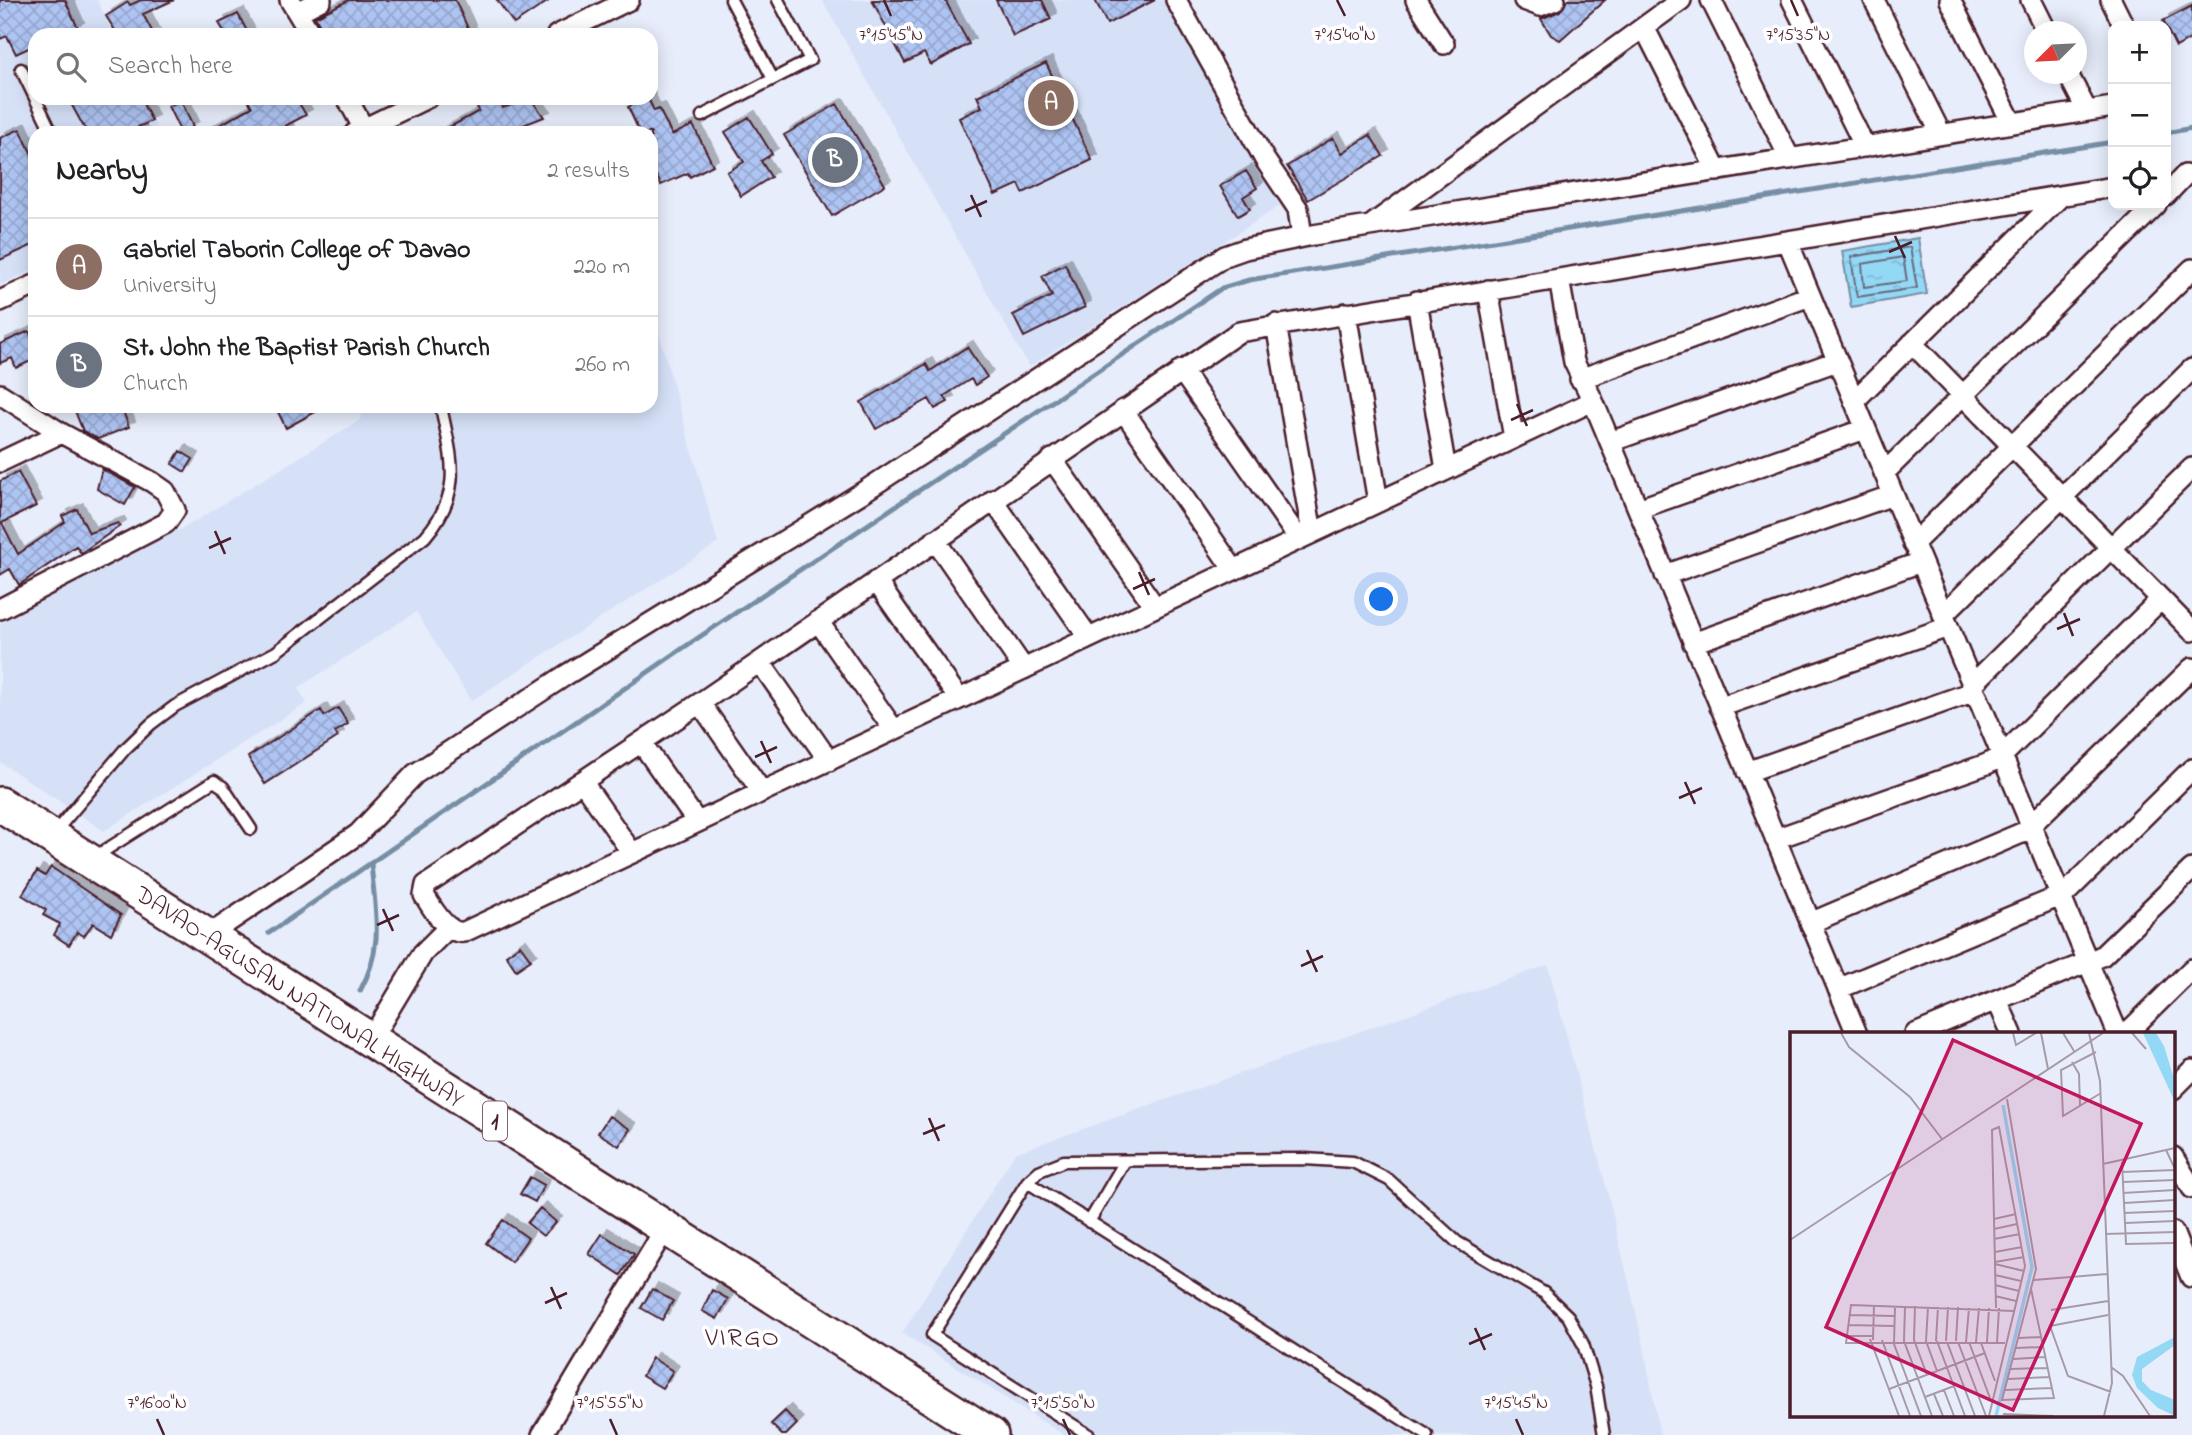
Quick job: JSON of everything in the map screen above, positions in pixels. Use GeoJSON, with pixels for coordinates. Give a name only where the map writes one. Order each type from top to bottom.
{"type":"FeatureCollection","features":[{"type":"Feature","properties":{"kind":"highway","name":"DAVAO-AGUSAN NATIONAL HIGHWAY"},"geometry":{"type":"LineString","coordinates":[[0,804],[991,1435]]}},
{"type":"Feature","properties":{"kind":"street"},"geometry":{"type":"LineString","coordinates":[[307,28],[294,6],[321,0]]}},
{"type":"Feature","properties":{"kind":"street"},"geometry":{"type":"LineString","coordinates":[[571,28],[629,0]]}},
{"type":"Feature","properties":{"kind":"street"},"geometry":{"type":"LineString","coordinates":[[1176,0],[1265,160],[1298,209],[1302,237]]}},
{"type":"Feature","properties":{"kind":"street"},"geometry":{"type":"LineString","coordinates":[[1416,0],[1444,44]]}},
{"type":"Feature","properties":{"kind":"street"},"geometry":{"type":"LineString","coordinates":[[1524,0],[1540,6],[1555,0]]}},
{"type":"Feature","properties":{"kind":"street"},"geometry":{"type":"LineString","coordinates":[[1369,226],[1681,0]]}},
{"type":"Feature","properties":{"kind":"street"},"geometry":{"type":"LineString","coordinates":[[1711,0],[1790,159]]}},
{"type":"Feature","properties":{"kind":"street"},"geometry":{"type":"LineString","coordinates":[[1791,0],[1865,147]]}},
{"type":"Feature","properties":{"kind":"street"},"geometry":{"type":"LineString","coordinates":[[1874,0],[1941,134]]}},
{"type":"Feature","properties":{"kind":"street"},"geometry":{"type":"LineString","coordinates":[[1950,0],[2012,123]]}},
{"type":"Feature","properties":{"kind":"street"},"geometry":{"type":"LineString","coordinates":[[2031,0],[2042,21]]}},
{"type":"Feature","properties":{"kind":"street"},"geometry":{"type":"LineString","coordinates":[[2110,0],[2121,21]]}},
{"type":"Feature","properties":{"kind":"street"},"geometry":{"type":"LineString","coordinates":[[1644,26],[1717,171]]}},
{"type":"Feature","properties":{"kind":"street"},"geometry":{"type":"LineString","coordinates":[[2073,84],[2087,111]]}},
{"type":"Feature","properties":{"kind":"street"},"geometry":{"type":"LineString","coordinates":[[349,105],[358,126]]}},
{"type":"Feature","properties":{"kind":"street"},"geometry":{"type":"LineString","coordinates":[[370,126],[414,105]]}},
{"type":"Feature","properties":{"kind":"street"},"geometry":{"type":"LineString","coordinates":[[206,937],[358,834],[415,774],[566,675],[860,494],[1204,268],[1245,249],[1369,226],[2108,108]]}},
{"type":"Feature","properties":{"kind":"street"},"geometry":{"type":"LineString","coordinates":[[1593,401],[464,932],[457,933],[449,927],[426,898],[423,890],[426,885],[700,703],[1230,336],[1276,324],[2108,188]]}},
{"type":"Feature","properties":{"kind":"street"},"geometry":{"type":"LineString","coordinates":[[1854,401],[2061,196]]}},
{"type":"Feature","properties":{"kind":"street"},"geometry":{"type":"LineString","coordinates":[[1884,473],[2151,210]]}},
{"type":"Feature","properties":{"kind":"street"},"geometry":{"type":"LineString","coordinates":[[1788,242],[2088,962],[2114,1032],[2192,969]]}},
{"type":"Feature","properties":{"kind":"street"},"geometry":{"type":"LineString","coordinates":[[1693,643],[1917,553],[2012,447],[2192,269]]}},
{"type":"Feature","properties":{"kind":"street"},"geometry":{"type":"LineString","coordinates":[[1559,279],[1571,349],[1580,379],[1593,401],[1856,1032]]}},
{"type":"Feature","properties":{"kind":"street"},"geometry":{"type":"LineString","coordinates":[[0,301],[28,288]]}},
{"type":"Feature","properties":{"kind":"street"},"geometry":{"type":"LineString","coordinates":[[1488,290],[1514,438]]}},
{"type":"Feature","properties":{"kind":"street"},"geometry":{"type":"LineString","coordinates":[[1580,379],[1810,296]]}},
{"type":"Feature","properties":{"kind":"street"},"geometry":{"type":"LineString","coordinates":[[1417,301],[1446,470]]}},
{"type":"Feature","properties":{"kind":"street"},"geometry":{"type":"LineString","coordinates":[[1346,313],[1378,502]]}},
{"type":"Feature","properties":{"kind":"street"},"geometry":{"type":"LineString","coordinates":[[1276,324],[1306,536]]}},
{"type":"Feature","properties":{"kind":"street"},"geometry":{"type":"LineString","coordinates":[[1912,343],[2192,631]]}},
{"type":"Feature","properties":{"kind":"street"},"geometry":{"type":"LineString","coordinates":[[1610,442],[1837,361]]}},
{"type":"Feature","properties":{"kind":"street"},"geometry":{"type":"LineString","coordinates":[[1720,708],[1945,621],[2062,498],[2192,369]]}},
{"type":"Feature","properties":{"kind":"street"},"geometry":{"type":"LineString","coordinates":[[1181,370],[1306,536]]}},
{"type":"Feature","properties":{"kind":"street"},"geometry":{"type":"LineString","coordinates":[[0,394],[28,412]]}},
{"type":"Feature","properties":{"kind":"street"},"geometry":{"type":"LineString","coordinates":[[1123,410],[1234,570]]}},
{"type":"Feature","properties":{"kind":"street"},"geometry":{"type":"LineString","coordinates":[[0,609],[166,523],[175,510],[165,491],[152,482],[30,413]]}},
{"type":"Feature","properties":{"kind":"street"},"geometry":{"type":"LineString","coordinates":[[1638,509],[1865,429]]}},
{"type":"Feature","properties":{"kind":"street"},"geometry":{"type":"LineString","coordinates":[[0,462],[61,433]]}},
{"type":"Feature","properties":{"kind":"street"},"geometry":{"type":"LineString","coordinates":[[1052,459],[1155,607]]}},
{"type":"Feature","properties":{"kind":"street"},"geometry":{"type":"LineString","coordinates":[[1747,772],[1973,688],[2192,468]]}},
{"type":"Feature","properties":{"kind":"street"},"geometry":{"type":"LineString","coordinates":[[1665,575],[1893,495]]}},
{"type":"Feature","properties":{"kind":"street"},"geometry":{"type":"LineString","coordinates":[[993,500],[1089,638]]}},
{"type":"Feature","properties":{"kind":"street"},"geometry":{"type":"LineString","coordinates":[[935,540],[1024,669]]}},
{"type":"Feature","properties":{"kind":"street"},"geometry":{"type":"LineString","coordinates":[[876,581],[959,699]]}},
{"type":"Feature","properties":{"kind":"street"},"geometry":{"type":"LineString","coordinates":[[1775,839],[1987,764],[2002,756],[2161,599]]}},
{"type":"Feature","properties":{"kind":"street"},"geometry":{"type":"LineString","coordinates":[[818,621],[894,730]]}},
{"type":"Feature","properties":{"kind":"street"},"geometry":{"type":"LineString","coordinates":[[760,662],[828,761]]}},
{"type":"Feature","properties":{"kind":"street"},"geometry":{"type":"LineString","coordinates":[[1810,923],[2017,837],[2031,827],[2192,668]]}},
{"type":"Feature","properties":{"kind":"street"},"geometry":{"type":"LineString","coordinates":[[700,703],[762,792]]}},
{"type":"Feature","properties":{"kind":"street"},"geometry":{"type":"LineString","coordinates":[[641,742],[697,822]]}},
{"type":"Feature","properties":{"kind":"street"},"geometry":{"type":"LineString","coordinates":[[1838,989],[2060,896],[2192,769]]}},
{"type":"Feature","properties":{"kind":"street"},"geometry":{"type":"LineString","coordinates":[[582,781],[632,853]]}},
{"type":"Feature","properties":{"kind":"street"},"geometry":{"type":"LineString","coordinates":[[1926,1032],[2088,962],[2113,947],[2192,869]]}},
{"type":"Feature","properties":{"kind":"street"},"geometry":{"type":"LineString","coordinates":[[370,1041],[423,953],[449,927]]}},
{"type":"Feature","properties":{"kind":"street"},"geometry":{"type":"LineString","coordinates":[[1997,1000],[2011,1032]]}},
{"type":"Feature","properties":{"kind":"street"},"geometry":{"type":"LineString","coordinates":[[2174,1088],[2192,1070]]}},
{"type":"Feature","properties":{"kind":"street"},"geometry":{"type":"LineString","coordinates":[[2174,1159],[2192,1188]]}},
{"type":"Feature","properties":{"kind":"street"},"geometry":{"type":"LineString","coordinates":[[542,1435],[665,1229]]}},
{"type":"Feature","properties":{"kind":"street"},"geometry":{"type":"LineString","coordinates":[[2174,1234],[2192,1277],[2174,1283]]}},
{"type":"Feature","properties":{"kind":"lane"},"geometry":{"type":"LineString","coordinates":[[732,0],[773,79]]}},
{"type":"Feature","properties":{"kind":"lane"},"geometry":{"type":"LineString","coordinates":[[702,116],[810,60],[778,0]]}},
{"type":"Feature","properties":{"kind":"lane"},"geometry":{"type":"LineString","coordinates":[[21,69],[28,83]]}},
{"type":"Feature","properties":{"kind":"lane"},"geometry":{"type":"LineString","coordinates":[[38,105],[49,126]]}},
{"type":"Feature","properties":{"kind":"lane"},"geometry":{"type":"LineString","coordinates":[[51,837],[125,749],[151,724],[175,706],[276,652],[425,537],[443,516],[452,487],[450,453],[442,413]]}},
{"type":"Feature","properties":{"kind":"lane"},"geometry":{"type":"LineString","coordinates":[[88,861],[214,781],[223,787],[251,830]]}},
{"type":"Feature","properties":{"kind":"lane"},"geometry":{"type":"LineString","coordinates":[[1090,1435],[932,1335],[1027,1182],[1039,1171],[1064,1161],[1329,1160],[1353,1162],[1389,1180],[1457,1242],[1544,1293],[1568,1316],[1583,1344],[1596,1386],[1604,1435]]}},
{"type":"Feature","properties":{"kind":"lane"},"geometry":{"type":"LineString","coordinates":[[1089,1222],[1125,1161]]}},
{"type":"Feature","properties":{"kind":"lane"},"geometry":{"type":"LineString","coordinates":[[1027,1182],[1427,1435]]}},
{"type":"Feature","properties":{"kind":"shaded area"},"geometry":{"type":"Polygon","coordinates":[[[0,0],[97,0],[111,28],[28,28],[28,105],[146,105],[156,126],[28,126],[28,272],[0,285],[0,0]]]}},
{"type":"Feature","properties":{"kind":"shaded area"},"geometry":{"type":"Polygon","coordinates":[[[822,0],[1165,0],[1280,206],[1029,367],[822,0]]]}},
{"type":"Feature","properties":{"kind":"shaded area"},"geometry":{"type":"Polygon","coordinates":[[[658,331],[718,543],[471,701],[416,612],[298,688],[307,703],[104,831],[0,762],[0,623],[192,523],[360,420],[361,413],[658,413],[658,331]]]}},
{"type":"Feature","properties":{"kind":"shaded area"},"geometry":{"type":"Polygon","coordinates":[[[1548,965],[1609,1198],[1644,1347],[1660,1435],[1064,1435],[902,1333],[1015,1153],[1548,965]]]}},
{"type":"Feature","properties":{"kind":"water"},"geometry":{"type":"Polygon","coordinates":[[[1918,238],[1927,294],[1851,307],[1842,251],[1918,238]]]}},
{"type":"Feature","properties":{"kind":"building"},"geometry":{"type":"Polygon","coordinates":[[[0,0],[65,0],[78,28],[28,28],[28,48],[16,54],[7,36],[0,39],[0,0]]]}},
{"type":"Feature","properties":{"kind":"building"},"geometry":{"type":"Polygon","coordinates":[[[141,0],[174,0],[143,14],[150,28],[114,28],[106,16],[128,2],[130,5],[141,0]]]}},
{"type":"Feature","properties":{"kind":"building"},"geometry":{"type":"Polygon","coordinates":[[[349,0],[455,0],[468,28],[321,28],[315,17],[349,0]]]}},
{"type":"Feature","properties":{"kind":"building"},"geometry":{"type":"Polygon","coordinates":[[[497,0],[550,0],[514,24],[497,0]]]}},
{"type":"Feature","properties":{"kind":"building"},"geometry":{"type":"Polygon","coordinates":[[[872,0],[945,0],[969,44],[931,65],[924,53],[905,63],[872,0]]]}},
{"type":"Feature","properties":{"kind":"building"},"geometry":{"type":"Polygon","coordinates":[[[996,0],[1042,0],[1051,19],[1013,36],[996,0]]]}},
{"type":"Feature","properties":{"kind":"building"},"geometry":{"type":"Polygon","coordinates":[[[1095,0],[1155,0],[1107,24],[1095,0]]]}},
{"type":"Feature","properties":{"kind":"building"},"geometry":{"type":"Polygon","coordinates":[[[1567,0],[1605,0],[1560,40],[1551,35],[1541,19],[1560,11],[1567,0]]]}},
{"type":"Feature","properties":{"kind":"building"},"geometry":{"type":"Polygon","coordinates":[[[2192,6],[2192,38],[2176,47],[2171,37],[2171,21],[2163,21],[2192,6]]]}},
{"type":"Feature","properties":{"kind":"building"},"geometry":{"type":"Polygon","coordinates":[[[238,14],[245,28],[222,28],[219,23],[238,14]]]}},
{"type":"Feature","properties":{"kind":"building"},"geometry":{"type":"Polygon","coordinates":[[[1046,63],[1092,160],[1023,193],[1019,184],[995,195],[959,118],[982,107],[977,96],[1046,63]]]}},
{"type":"Feature","properties":{"kind":"building"},"geometry":{"type":"Polygon","coordinates":[[[837,104],[885,185],[832,216],[784,135],[837,104]]]}},
{"type":"Feature","properties":{"kind":"building"},"geometry":{"type":"Polygon","coordinates":[[[72,105],[144,105],[152,121],[140,126],[83,126],[72,105]]]}},
{"type":"Feature","properties":{"kind":"building"},"geometry":{"type":"Polygon","coordinates":[[[183,105],[193,126],[178,126],[168,106],[183,105]]]}},
{"type":"Feature","properties":{"kind":"building"},"geometry":{"type":"Polygon","coordinates":[[[251,105],[300,105],[306,115],[285,126],[218,126],[252,107],[251,105]]]}},
{"type":"Feature","properties":{"kind":"building"},"geometry":{"type":"Polygon","coordinates":[[[476,105],[502,105],[503,108],[511,105],[535,105],[544,117],[521,126],[452,126],[479,111],[476,105]]]}},
{"type":"Feature","properties":{"kind":"building"},"geometry":{"type":"Polygon","coordinates":[[[651,105],[654,111],[659,109],[672,135],[693,125],[713,165],[690,177],[688,173],[661,185],[658,179],[658,126],[637,126],[628,107],[651,105]]]}},
{"type":"Feature","properties":{"kind":"building"},"geometry":{"type":"Polygon","coordinates":[[[749,117],[772,154],[761,161],[771,177],[741,196],[727,172],[744,162],[725,132],[749,117]]]}},
{"type":"Feature","properties":{"kind":"building"},"geometry":{"type":"Polygon","coordinates":[[[20,129],[28,146],[28,247],[0,260],[0,138],[20,129]]]}},
{"type":"Feature","properties":{"kind":"building"},"geometry":{"type":"Polygon","coordinates":[[[1370,135],[1383,156],[1308,200],[1287,166],[1333,138],[1342,153],[1370,135]]]}},
{"type":"Feature","properties":{"kind":"building"},"geometry":{"type":"Polygon","coordinates":[[[1246,171],[1257,188],[1243,197],[1250,209],[1238,216],[1220,186],[1246,171]]]}},
{"type":"Feature","properties":{"kind":"building"},"geometry":{"type":"Polygon","coordinates":[[[1065,264],[1085,307],[1024,337],[1013,315],[1052,296],[1042,276],[1065,264]]]}},
{"type":"Feature","properties":{"kind":"building"},"geometry":{"type":"Polygon","coordinates":[[[28,331],[28,362],[16,368],[12,358],[0,363],[0,344],[28,331]]]}},
{"type":"Feature","properties":{"kind":"building"},"geometry":{"type":"Polygon","coordinates":[[[967,347],[987,377],[975,385],[971,379],[944,396],[948,402],[935,409],[929,399],[876,429],[861,402],[926,364],[930,371],[967,347]]]}},
{"type":"Feature","properties":{"kind":"building"},"geometry":{"type":"Polygon","coordinates":[[[76,413],[124,413],[129,427],[98,439],[83,431],[76,413]]]}},
{"type":"Feature","properties":{"kind":"building"},"geometry":{"type":"Polygon","coordinates":[[[278,413],[313,413],[286,428],[278,413]]]}},
{"type":"Feature","properties":{"kind":"building"},"geometry":{"type":"Polygon","coordinates":[[[180,451],[193,459],[185,472],[172,464],[180,451]]]}},
{"type":"Feature","properties":{"kind":"building"},"geometry":{"type":"Polygon","coordinates":[[[102,469],[135,487],[125,505],[97,489],[102,469]]]}},
{"type":"Feature","properties":{"kind":"building"},"geometry":{"type":"Polygon","coordinates":[[[18,472],[36,506],[2,523],[18,554],[65,522],[62,516],[77,509],[89,533],[118,523],[120,526],[81,553],[76,546],[19,585],[10,569],[0,575],[0,481],[18,472]]]}},
{"type":"Feature","properties":{"kind":"building"},"geometry":{"type":"Polygon","coordinates":[[[338,708],[348,724],[335,732],[338,737],[265,784],[248,757],[321,710],[324,716],[338,708]]]}},
{"type":"Feature","properties":{"kind":"building"},"geometry":{"type":"Polygon","coordinates":[[[51,867],[121,915],[111,934],[93,923],[84,936],[77,932],[69,945],[54,935],[60,924],[43,915],[46,910],[22,895],[37,871],[45,876],[51,867]]]}},
{"type":"Feature","properties":{"kind":"building"},"geometry":{"type":"Polygon","coordinates":[[[520,945],[531,960],[516,970],[506,955],[520,945]]]}},
{"type":"Feature","properties":{"kind":"building"},"geometry":{"type":"Polygon","coordinates":[[[609,1116],[630,1129],[619,1146],[598,1133],[609,1116]]]}},
{"type":"Feature","properties":{"kind":"building"},"geometry":{"type":"Polygon","coordinates":[[[530,1177],[544,1185],[535,1202],[520,1194],[530,1177]]]}},
{"type":"Feature","properties":{"kind":"building"},"geometry":{"type":"Polygon","coordinates":[[[540,1208],[556,1222],[543,1236],[527,1223],[540,1208]]]}},
{"type":"Feature","properties":{"kind":"building"},"geometry":{"type":"Polygon","coordinates":[[[503,1220],[528,1238],[511,1262],[486,1243],[503,1220]]]}},
{"type":"Feature","properties":{"kind":"building"},"geometry":{"type":"Polygon","coordinates":[[[602,1234],[634,1254],[621,1275],[589,1254],[602,1234]]]}},
{"type":"Feature","properties":{"kind":"building"},"geometry":{"type":"Polygon","coordinates":[[[652,1289],[673,1301],[662,1320],[641,1308],[652,1289]]]}},
{"type":"Feature","properties":{"kind":"building"},"geometry":{"type":"Polygon","coordinates":[[[712,1290],[728,1299],[717,1319],[702,1311],[712,1290]]]}},
{"type":"Feature","properties":{"kind":"building"},"geometry":{"type":"Polygon","coordinates":[[[652,1358],[673,1371],[662,1388],[642,1376],[652,1358]]]}},
{"type":"Feature","properties":{"kind":"building"},"geometry":{"type":"Polygon","coordinates":[[[785,1411],[797,1424],[786,1435],[782,1435],[771,1424],[785,1411]]]}},
{"type":"Feature","properties":{"kind":"waterway"},"geometry":{"type":"LineString","coordinates":[[2171,132],[2192,128]]}},
{"type":"Feature","properties":{"kind":"waterway"},"geometry":{"type":"LineString","coordinates":[[269,933],[689,644],[1222,288],[1249,280],[2108,143]]}},
{"type":"Feature","properties":{"kind":"waterway"},"geometry":{"type":"LineString","coordinates":[[360,991],[368,974],[376,943],[371,863]]}},
{"type":"Feature","properties":{"kind":"place","name":"Gabriel Taborin College of Davao"},"geometry":{"type":"Point","coordinates":[1051,103]}},
{"type":"Feature","properties":{"kind":"place","name":"St. John the Baptist Parish Church"},"geometry":{"type":"Point","coordinates":[835,160]}},
{"type":"Feature","properties":{"kind":"district","name":"VIRGO"},"geometry":{"type":"Point","coordinates":[743,1336]}}]}
